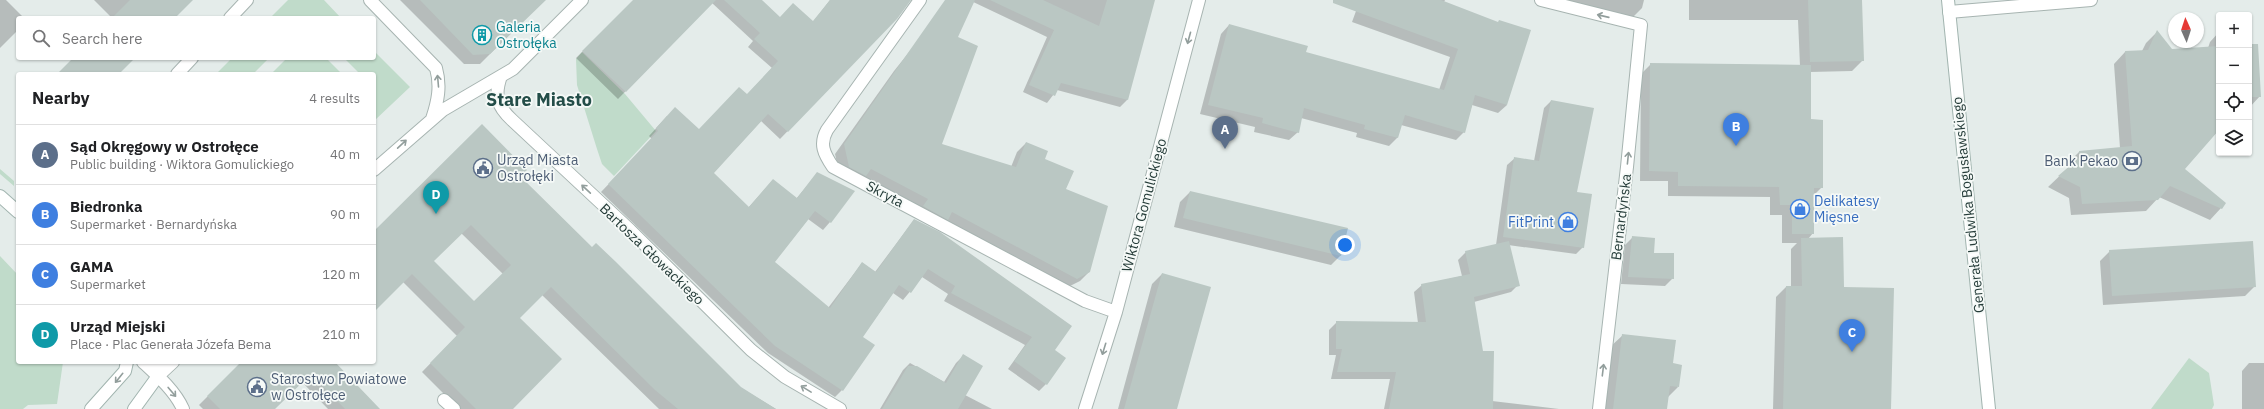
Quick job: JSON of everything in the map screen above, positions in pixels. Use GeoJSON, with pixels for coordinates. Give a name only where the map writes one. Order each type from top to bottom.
{"type":"FeatureCollection","features":[{"type":"Feature","properties":{"kind":"street"},"geometry":{"type":"LineString","coordinates":[[232,16],[247,0]]}},
{"type":"Feature","properties":{"kind":"street"},"geometry":{"type":"LineString","coordinates":[[370,0],[436,68],[439,79],[439,89],[432,119]]}},
{"type":"Feature","properties":{"kind":"street"},"geometry":{"type":"LineString","coordinates":[[376,168],[432,119],[468,94],[513,69],[582,0]]}},
{"type":"Feature","properties":{"kind":"street","name":"Skryta"},"geometry":{"type":"LineString","coordinates":[[920,0],[827,130],[822,145],[828,160],[833,167],[1085,301],[1116,312]]}},
{"type":"Feature","properties":{"kind":"street","name":"Wiktora Gomulickiego"},"geometry":{"type":"LineString","coordinates":[[1085,409],[1116,312],[1199,0]]}},
{"type":"Feature","properties":{"kind":"street","name":"Bernardyńska"},"geometry":{"type":"LineString","coordinates":[[1541,0],[1641,25],[1627,167],[1599,409]]}},
{"type":"Feature","properties":{"kind":"street"},"geometry":{"type":"LineString","coordinates":[[1948,6],[2091,0]]}},
{"type":"Feature","properties":{"kind":"street","name":"Generała Ludwika Bogusławskiego"},"geometry":{"type":"LineString","coordinates":[[1948,6],[1989,409]]}},
{"type":"Feature","properties":{"kind":"street"},"geometry":{"type":"LineString","coordinates":[[179,72],[190,60]]}},
{"type":"Feature","properties":{"kind":"street","name":"Bartosza Głowackiego"},"geometry":{"type":"LineString","coordinates":[[501,76],[497,91],[498,104],[512,120],[630,230],[751,350],[785,377],[840,409]]}},
{"type":"Feature","properties":{"kind":"street"},"geometry":{"type":"LineString","coordinates":[[0,196],[16,210]]}},
{"type":"Feature","properties":{"kind":"street"},"geometry":{"type":"LineString","coordinates":[[91,409],[125,371],[127,364]]}},
{"type":"Feature","properties":{"kind":"street"},"geometry":{"type":"LineString","coordinates":[[145,364],[158,376],[181,403],[183,409]]}},
{"type":"Feature","properties":{"kind":"street"},"geometry":{"type":"LineString","coordinates":[[158,364],[158,376]]}},
{"type":"Feature","properties":{"kind":"street"},"geometry":{"type":"LineString","coordinates":[[134,409],[158,376],[171,364]]}},
{"type":"Feature","properties":{"kind":"street"},"geometry":{"type":"LineString","coordinates":[[444,400],[454,409]]}},
{"type":"Feature","properties":{"kind":"green space"},"geometry":{"type":"Polygon","coordinates":[[[288,0],[324,0],[339,16],[272,16],[288,0]]]}},
{"type":"Feature","properties":{"kind":"green space"},"geometry":{"type":"Polygon","coordinates":[[[582,52],[625,94],[656,131],[614,176],[602,164],[577,85],[576,59],[582,52]]]}},
{"type":"Feature","properties":{"kind":"green space"},"geometry":{"type":"Polygon","coordinates":[[[376,53],[410,87],[376,119],[376,72],[358,72],[346,60],[376,60],[376,53]]]}},
{"type":"Feature","properties":{"kind":"green space"},"geometry":{"type":"Polygon","coordinates":[[[230,60],[267,60],[255,72],[218,72],[230,60]]]}},
{"type":"Feature","properties":{"kind":"green space"},"geometry":{"type":"Polygon","coordinates":[[[285,60],[328,60],[340,72],[273,72],[285,60]]]}},
{"type":"Feature","properties":{"kind":"green space"},"geometry":{"type":"Polygon","coordinates":[[[0,169],[14,181],[14,186],[0,174],[0,169]]]}},
{"type":"Feature","properties":{"kind":"green space"},"geometry":{"type":"Polygon","coordinates":[[[0,256],[16,273],[16,364],[63,364],[57,404],[28,405],[23,409],[0,409],[0,256]]]}},
{"type":"Feature","properties":{"kind":"green space"},"geometry":{"type":"Polygon","coordinates":[[[2189,358],[2209,373],[2214,405],[2212,409],[2151,409],[2189,358]]]}},
{"type":"Feature","properties":{"kind":"building"},"geometry":{"type":"Polygon","coordinates":[[[130,0],[193,0],[177,16],[114,16],[130,0]]]}},
{"type":"Feature","properties":{"kind":"building","name":"Galeria Ostrołęka"},"geometry":{"type":"Polygon","coordinates":[[[420,0],[546,0],[490,54],[473,55],[420,0]]]}},
{"type":"Feature","properties":{"kind":"building"},"geometry":{"type":"Polygon","coordinates":[[[633,0],[716,0],[626,92],[582,51],[633,0]]]}},
{"type":"Feature","properties":{"kind":"building"},"geometry":{"type":"Polygon","coordinates":[[[724,0],[762,0],[780,17],[793,3],[813,21],[830,0],[911,0],[897,19],[788,132],[768,114],[714,173],[749,207],[773,179],[797,198],[817,172],[855,191],[831,223],[815,211],[775,262],[830,308],[862,262],[876,272],[914,219],[940,232],[1072,326],[1055,350],[1066,358],[1047,385],[1014,361],[1032,337],[951,293],[955,286],[928,269],[911,293],[899,285],[863,337],[875,345],[843,391],[775,346],[608,184],[658,131],[656,128],[675,107],[699,129],[739,87],[747,94],[778,61],[754,39],[760,33],[724,0]]]}},
{"type":"Feature","properties":{"kind":"building"},"geometry":{"type":"Polygon","coordinates":[[[945,0],[975,0],[958,37],[978,46],[942,144],[1016,167],[1026,142],[1048,151],[1045,159],[1074,171],[1066,189],[1108,206],[1090,272],[1077,279],[952,212],[948,220],[923,206],[928,199],[871,169],[866,176],[849,167],[844,144],[945,0]]]}},
{"type":"Feature","properties":{"kind":"building"},"geometry":{"type":"Polygon","coordinates":[[[990,0],[1043,0],[1099,26],[1107,0],[1155,0],[1128,100],[1061,83],[1055,96],[1029,85],[1054,30],[990,0]]]}},
{"type":"Feature","properties":{"kind":"building"},"geometry":{"type":"Polygon","coordinates":[[[1333,0],[1441,0],[1498,22],[1499,20],[1531,30],[1507,105],[1475,95],[1465,133],[1405,115],[1398,138],[1364,129],[1365,125],[1304,108],[1299,133],[1262,123],[1263,118],[1208,105],[1229,24],[1308,46],[1306,52],[1444,90],[1458,49],[1333,3],[1333,0]]]}},
{"type":"Feature","properties":{"kind":"building"},"geometry":{"type":"Polygon","coordinates":[[[1808,0],[1862,0],[1864,61],[1810,62],[1808,0]]]}},
{"type":"Feature","properties":{"kind":"building"},"geometry":{"type":"Polygon","coordinates":[[[2157,30],[2168,44],[2168,48],[2204,48],[2216,46],[2216,133],[2185,169],[2226,203],[2222,209],[2170,186],[2158,200],[2082,204],[2080,187],[2058,176],[2079,158],[2079,151],[2132,146],[2125,51],[2148,50],[2157,30]]]}},
{"type":"Feature","properties":{"kind":"building"},"geometry":{"type":"Polygon","coordinates":[[[2252,44],[2258,44],[2261,97],[2252,97],[2252,44]]]}},
{"type":"Feature","properties":{"kind":"building"},"geometry":{"type":"Polygon","coordinates":[[[71,60],[133,60],[121,72],[59,72],[71,60]]]}},
{"type":"Feature","properties":{"kind":"building"},"geometry":{"type":"Polygon","coordinates":[[[1650,63],[1811,65],[1811,119],[1823,120],[1823,188],[1814,188],[1814,234],[1792,234],[1792,205],[1780,205],[1779,187],[1678,186],[1678,172],[1649,171],[1650,63]]]}},
{"type":"Feature","properties":{"kind":"building"},"geometry":{"type":"Polygon","coordinates":[[[1551,100],[1594,108],[1577,192],[1592,194],[1584,248],[1503,237],[1514,157],[1539,161],[1551,100]]]}},
{"type":"Feature","properties":{"kind":"building"},"geometry":{"type":"Polygon","coordinates":[[[482,124],[527,170],[520,176],[592,247],[596,243],[741,387],[776,409],[678,409],[655,390],[551,287],[520,318],[562,359],[513,409],[476,409],[430,363],[465,327],[412,274],[376,310],[376,229],[482,124]],[[471,225],[434,261],[474,301],[511,265],[471,225]]]}},
{"type":"Feature","properties":{"kind":"building"},"geometry":{"type":"Polygon","coordinates":[[[1190,191],[1348,228],[1341,256],[1183,218],[1190,191]]]}},
{"type":"Feature","properties":{"kind":"building"},"geometry":{"type":"Polygon","coordinates":[[[1632,236],[1655,238],[1654,253],[1674,253],[1674,279],[1628,277],[1632,236]]]}},
{"type":"Feature","properties":{"kind":"building"},"geometry":{"type":"Polygon","coordinates":[[[1843,237],[1844,287],[1894,288],[1891,409],[1783,409],[1786,286],[1802,286],[1801,238],[1843,237]]]}},
{"type":"Feature","properties":{"kind":"building"},"geometry":{"type":"Polygon","coordinates":[[[1509,241],[1520,286],[1474,297],[1483,351],[1494,351],[1493,409],[1389,409],[1396,372],[1337,372],[1342,349],[1336,349],[1336,321],[1426,322],[1421,284],[1470,274],[1465,251],[1509,241]]]}},
{"type":"Feature","properties":{"kind":"building"},"geometry":{"type":"Polygon","coordinates":[[[2253,241],[2256,287],[2112,296],[2109,250],[2253,241]]]}},
{"type":"Feature","properties":{"kind":"building"},"geometry":{"type":"Polygon","coordinates":[[[1162,273],[1211,287],[1177,409],[1124,409],[1162,273]]]}},
{"type":"Feature","properties":{"kind":"building"},"geometry":{"type":"Polygon","coordinates":[[[1622,334],[1676,340],[1673,363],[1682,365],[1679,387],[1670,386],[1667,409],[1613,409],[1622,334]]]}},
{"type":"Feature","properties":{"kind":"building"},"geometry":{"type":"Polygon","coordinates":[[[963,354],[983,366],[958,409],[882,409],[908,366],[917,366],[946,383],[963,354]]]}},
{"type":"Feature","properties":{"kind":"building","name":"Starostwo Powiatowe w Ostrołęce"},"geometry":{"type":"Polygon","coordinates":[[[239,364],[337,364],[380,409],[345,409],[311,374],[275,409],[220,409],[207,396],[239,364]]]}},
{"type":"Feature","properties":{"kind":"place","name":"Galeria Ostrołęka"},"geometry":{"type":"Point","coordinates":[482,35]}},
{"type":"Feature","properties":{"kind":"place","name":"Biedronka"},"geometry":{"type":"Point","coordinates":[1736,146]}},
{"type":"Feature","properties":{"kind":"place","name":"Sąd Okręgowy w Ostrołęce"},"geometry":{"type":"Point","coordinates":[1225,149]}},
{"type":"Feature","properties":{"kind":"place","name":"Bank Pekao"},"geometry":{"type":"Point","coordinates":[2132,161]}},
{"type":"Feature","properties":{"kind":"place","name":"Urząd Miasta Ostrołęki"},"geometry":{"type":"Point","coordinates":[483,168]}},
{"type":"Feature","properties":{"kind":"place","name":"Delikatesy Mięsne"},"geometry":{"type":"Point","coordinates":[1800,209]}},
{"type":"Feature","properties":{"kind":"place","name":"Urząd Miejski"},"geometry":{"type":"Point","coordinates":[436,214]}},
{"type":"Feature","properties":{"kind":"place","name":"FitPrint"},"geometry":{"type":"Point","coordinates":[1568,222]}},
{"type":"Feature","properties":{"kind":"place","name":"GAMA"},"geometry":{"type":"Point","coordinates":[1852,352]}},
{"type":"Feature","properties":{"kind":"place","name":"Starostwo Powiatowe w Ostrołęce"},"geometry":{"type":"Point","coordinates":[257,387]}},
{"type":"Feature","properties":{"kind":"district","name":"Stare Miasto"},"geometry":{"type":"Point","coordinates":[539,100]}}]}
